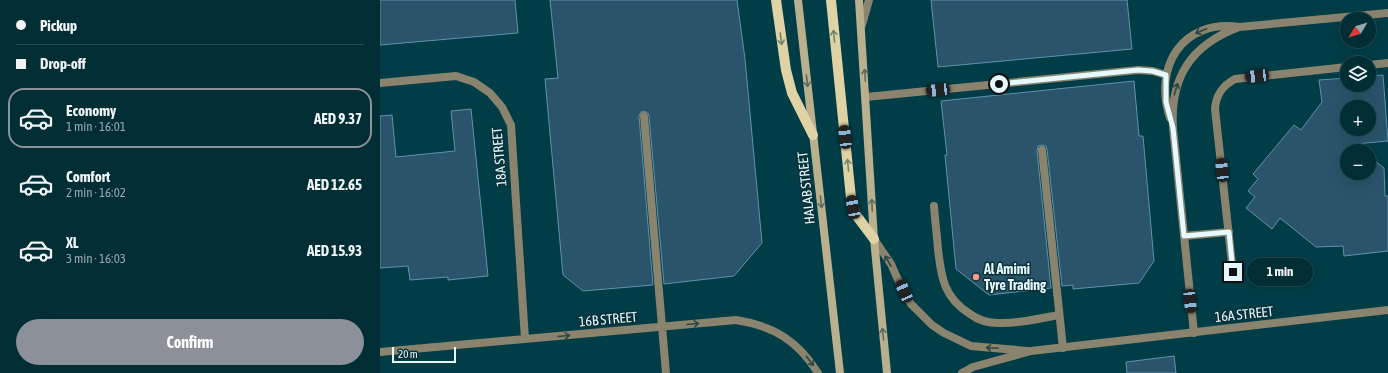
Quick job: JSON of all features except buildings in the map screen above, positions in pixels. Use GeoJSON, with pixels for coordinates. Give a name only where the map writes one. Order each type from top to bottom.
{"type":"FeatureCollection","features":[{"type":"Feature","properties":{"kind":"main road"},"geometry":{"type":"LineString","coordinates":[[776,0],[788,77],[792,93],[813,136]]}},
{"type":"Feature","properties":{"kind":"main road"},"geometry":{"type":"LineString","coordinates":[[831,0],[851,198],[856,215],[874,239]]}},
{"type":"Feature","properties":{"kind":"street","name":"HALAB STREET"},"geometry":{"type":"LineString","coordinates":[[798,0],[840,373]]}},
{"type":"Feature","properties":{"kind":"street"},"geometry":{"type":"LineString","coordinates":[[859,0],[862,25],[874,239],[887,373]]}},
{"type":"Feature","properties":{"kind":"street"},"geometry":{"type":"LineString","coordinates":[[862,25],[869,0]]}},
{"type":"Feature","properties":{"kind":"street"},"geometry":{"type":"LineString","coordinates":[[1173,128],[1166,102],[1166,75],[1170,62],[1176,51],[1195,33],[1217,26],[1228,25],[1239,27],[1388,13]]}},
{"type":"Feature","properties":{"kind":"street"},"geometry":{"type":"LineString","coordinates":[[1194,333],[1173,128],[1173,98],[1183,71],[1201,48],[1212,39],[1239,27]]}},
{"type":"Feature","properties":{"kind":"street"},"geometry":{"type":"LineString","coordinates":[[1376,64],[1388,63]]}},
{"type":"Feature","properties":{"kind":"street"},"geometry":{"type":"LineString","coordinates":[[1233,272],[1215,109],[1218,94],[1223,87],[1235,79],[1340,68]]}},
{"type":"Feature","properties":{"kind":"street"},"geometry":{"type":"LineString","coordinates":[[866,97],[1138,70],[1152,71],[1166,75]]}},
{"type":"Feature","properties":{"kind":"street","name":"18A STREET"},"geometry":{"type":"LineString","coordinates":[[380,83],[456,76],[474,82],[490,93],[502,107],[511,125],[525,339]]}},
{"type":"Feature","properties":{"kind":"street"},"geometry":{"type":"LineString","coordinates":[[644,116],[666,373]]}},
{"type":"Feature","properties":{"kind":"street"},"geometry":{"type":"LineString","coordinates":[[1042,150],[1063,348]]}},
{"type":"Feature","properties":{"kind":"street"},"geometry":{"type":"LineString","coordinates":[[934,206],[941,272],[945,286],[952,299],[963,310],[975,318],[986,322],[998,323],[1008,323],[1059,315]]}},
{"type":"Feature","properties":{"kind":"street"},"geometry":{"type":"LineString","coordinates":[[1184,236],[1229,232]]}},
{"type":"Feature","properties":{"kind":"street","name":"16A STREET"},"geometry":{"type":"LineString","coordinates":[[874,239],[891,264],[912,304],[932,325],[951,337],[971,346],[1031,351]]}},
{"type":"Feature","properties":{"kind":"street","name":"16A STREET"},"geometry":{"type":"LineString","coordinates":[[962,373],[973,367],[1031,351],[1388,310]]}},
{"type":"Feature","properties":{"kind":"street","name":"16B STREET"},"geometry":{"type":"LineString","coordinates":[[380,352],[736,320],[753,323],[786,337],[811,361],[818,373]]}},
{"type":"Feature","properties":{"kind":"place","name":"Al Amimi Tyre Trading"},"geometry":{"type":"Point","coordinates":[976,277]}},
{"type":"Feature","properties":{"kind":"route"},"geometry":{"type":"LineString","coordinates":[[999,84],[1138,70],[1160,72],[1166,75],[1166,102],[1168,115],[1173,128],[1184,236],[1229,232],[1233,272]]}}]}
